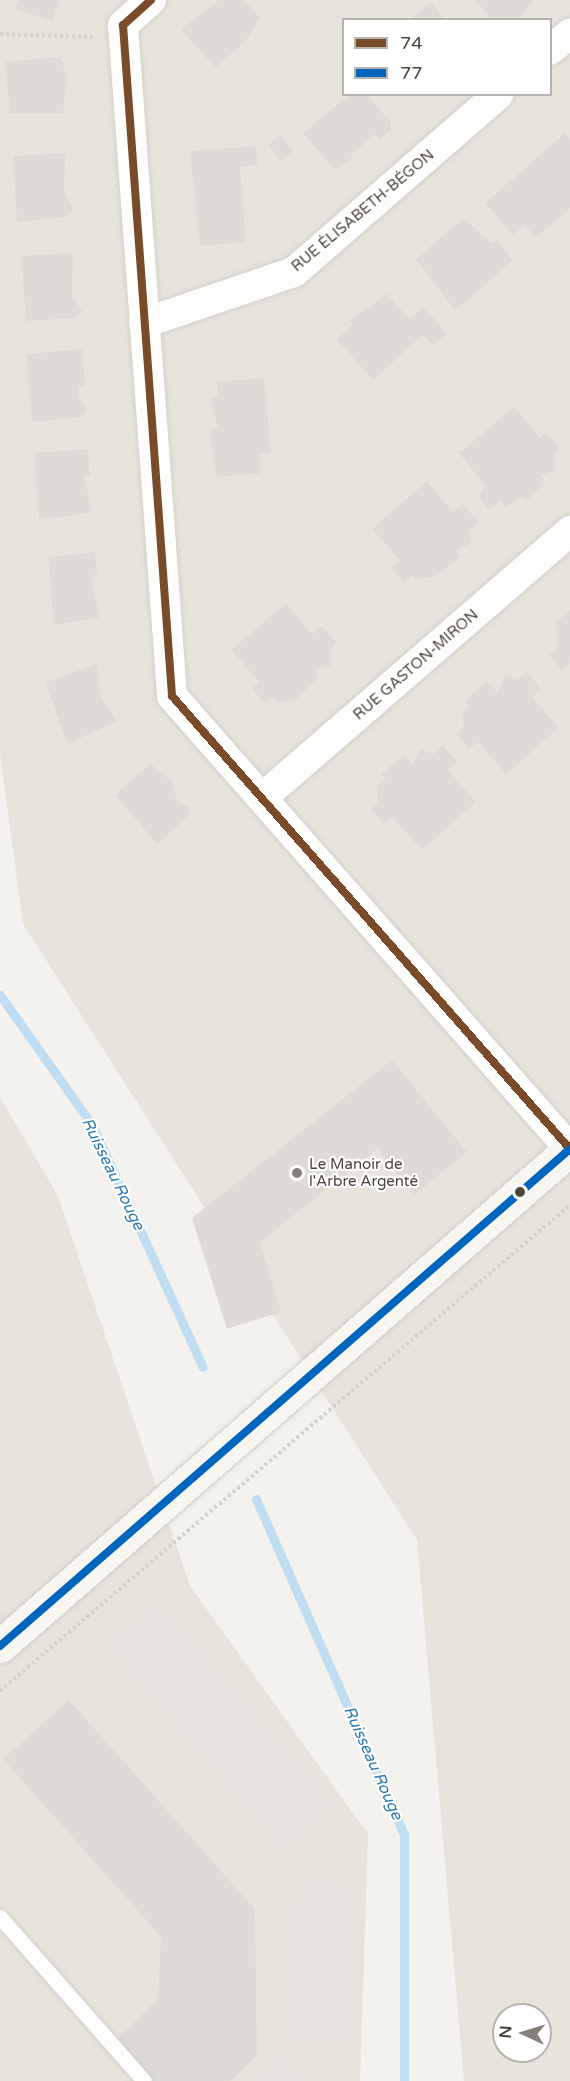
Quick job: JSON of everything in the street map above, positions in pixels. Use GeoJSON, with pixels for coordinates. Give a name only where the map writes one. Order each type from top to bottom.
{"type":"FeatureCollection","features":[{"type":"Feature","properties":{"kind":"street"},"geometry":{"type":"LineString","coordinates":[[0,1646],[570,1149],[172,696],[123,25],[151,0]]}},
{"type":"Feature","properties":{"kind":"street"},"geometry":{"type":"LineString","coordinates":[[552,48],[570,33]]}},
{"type":"Feature","properties":{"kind":"street","name":"RUE ÉLISABETH-BÉGON"},"geometry":{"type":"LineString","coordinates":[[144,323],[294,272],[497,96]]}},
{"type":"Feature","properties":{"kind":"street","name":"RUE GASTON-MIRON"},"geometry":{"type":"LineString","coordinates":[[262,798],[570,531]]}},
{"type":"Feature","properties":{"kind":"lane"},"geometry":{"type":"LineString","coordinates":[[0,1917],[144,2081]]}},
{"type":"Feature","properties":{"kind":"path"},"geometry":{"type":"LineString","coordinates":[[0,33],[124,38]]}},
{"type":"Feature","properties":{"kind":"path"},"geometry":{"type":"LineString","coordinates":[[0,1691],[570,1205]]}},
{"type":"Feature","properties":{"kind":"shaded area"},"geometry":{"type":"Polygon","coordinates":[[[0,0],[570,0],[570,2081],[464,2081],[417,1540],[23,924],[0,753],[0,0]]]}},
{"type":"Feature","properties":{"kind":"shaded area"},"geometry":{"type":"Polygon","coordinates":[[[0,1097],[58,1196],[190,1586],[368,1834],[360,2081],[0,2081],[0,1097]]]}},
{"type":"Feature","properties":{"kind":"shaded area"},"geometry":{"type":"Polygon","coordinates":[[[157,1600],[335,1805],[283,1851],[105,1645],[157,1600]]]}},
{"type":"Feature","properties":{"kind":"shaded area"},"geometry":{"type":"Polygon","coordinates":[[[295,1880],[359,1884],[348,2041],[284,2037],[295,1880]]]}},
{"type":"Feature","properties":{"kind":"shaded area"},"geometry":{"type":"Polygon","coordinates":[[[284,2053],[308,2081],[252,2081],[284,2053]]]}},
{"type":"Feature","properties":{"kind":"building"},"geometry":{"type":"Polygon","coordinates":[[[18,0],[59,0],[53,21],[15,9],[18,0]]]}},
{"type":"Feature","properties":{"kind":"building"},"geometry":{"type":"Polygon","coordinates":[[[219,0],[245,0],[260,18],[245,42],[215,68],[181,29],[219,0]]]}},
{"type":"Feature","properties":{"kind":"building"},"geometry":{"type":"Polygon","coordinates":[[[475,0],[534,0],[519,18],[490,18],[475,0]]]}},
{"type":"Feature","properties":{"kind":"building"},"geometry":{"type":"Polygon","coordinates":[[[431,2],[443,18],[414,18],[431,2]]]}},
{"type":"Feature","properties":{"kind":"building"},"geometry":{"type":"Polygon","coordinates":[[[53,57],[61,59],[67,79],[63,113],[10,113],[5,62],[53,57]]]}},
{"type":"Feature","properties":{"kind":"building"},"geometry":{"type":"Polygon","coordinates":[[[348,96],[368,96],[391,122],[391,130],[379,139],[375,134],[350,156],[353,159],[335,170],[303,133],[348,96]]]}},
{"type":"Feature","properties":{"kind":"building"},"geometry":{"type":"Polygon","coordinates":[[[565,133],[570,139],[570,208],[536,238],[525,225],[513,235],[485,203],[565,133]]]}},
{"type":"Feature","properties":{"kind":"building"},"geometry":{"type":"Polygon","coordinates":[[[281,135],[293,151],[280,161],[268,145],[281,135]]]}},
{"type":"Feature","properties":{"kind":"building"},"geometry":{"type":"Polygon","coordinates":[[[256,146],[257,165],[240,167],[246,242],[200,246],[190,151],[256,146]]]}},
{"type":"Feature","properties":{"kind":"building"},"geometry":{"type":"Polygon","coordinates":[[[66,153],[64,188],[73,211],[67,217],[17,222],[13,156],[66,153]]]}},
{"type":"Feature","properties":{"kind":"building"},"geometry":{"type":"Polygon","coordinates":[[[464,218],[491,243],[496,239],[513,260],[455,311],[416,259],[464,218]]]}},
{"type":"Feature","properties":{"kind":"building"},"geometry":{"type":"Polygon","coordinates":[[[73,253],[72,296],[82,311],[74,318],[26,321],[21,256],[73,253]]]}},
{"type":"Feature","properties":{"kind":"building"},"geometry":{"type":"Polygon","coordinates":[[[387,294],[409,319],[424,307],[447,334],[433,346],[423,335],[373,380],[336,339],[352,324],[350,320],[387,294]]]}},
{"type":"Feature","properties":{"kind":"building"},"geometry":{"type":"Polygon","coordinates":[[[82,349],[85,386],[79,386],[79,397],[87,411],[82,417],[32,422],[26,354],[82,349]]]}},
{"type":"Feature","properties":{"kind":"building"},"geometry":{"type":"Polygon","coordinates":[[[264,378],[271,453],[259,454],[261,473],[217,477],[209,429],[218,428],[210,398],[218,397],[217,382],[264,378]]]}},
{"type":"Feature","properties":{"kind":"building"},"geometry":{"type":"Polygon","coordinates":[[[514,407],[540,438],[546,433],[560,449],[553,456],[556,470],[541,475],[545,484],[527,501],[523,497],[505,507],[500,501],[489,510],[478,496],[485,485],[459,453],[514,407]]]}},
{"type":"Feature","properties":{"kind":"building"},"geometry":{"type":"Polygon","coordinates":[[[88,449],[90,475],[84,475],[92,512],[39,520],[34,453],[88,449]]]}},
{"type":"Feature","properties":{"kind":"building"},"geometry":{"type":"Polygon","coordinates":[[[427,481],[453,512],[463,504],[479,522],[469,531],[471,543],[455,550],[461,556],[438,575],[418,580],[413,575],[404,583],[391,568],[400,560],[372,529],[427,481]]]}},
{"type":"Feature","properties":{"kind":"building"},"geometry":{"type":"Polygon","coordinates":[[[95,552],[97,575],[91,576],[100,618],[54,625],[48,557],[95,552]]]}},
{"type":"Feature","properties":{"kind":"building"},"geometry":{"type":"Polygon","coordinates":[[[286,603],[312,634],[322,626],[337,643],[329,650],[332,665],[316,670],[318,677],[296,700],[277,703],[272,697],[265,704],[252,688],[259,682],[231,650],[286,603]]]}},
{"type":"Feature","properties":{"kind":"building"},"geometry":{"type":"Polygon","coordinates":[[[570,610],[570,663],[562,670],[549,655],[558,647],[556,622],[570,610]]]}},
{"type":"Feature","properties":{"kind":"building"},"geometry":{"type":"Polygon","coordinates":[[[97,664],[101,697],[117,721],[67,744],[46,682],[97,664]]]}},
{"type":"Feature","properties":{"kind":"building"},"geometry":{"type":"Polygon","coordinates":[[[527,672],[541,689],[532,697],[559,728],[506,774],[478,742],[469,749],[456,734],[464,727],[462,713],[469,707],[465,701],[487,681],[497,692],[506,675],[518,680],[527,672]]]}},
{"type":"Feature","properties":{"kind":"building"},"geometry":{"type":"Polygon","coordinates":[[[443,746],[457,762],[448,770],[476,802],[422,850],[392,817],[384,824],[371,809],[378,802],[376,787],[386,779],[381,774],[404,755],[412,764],[420,749],[433,754],[443,746]]]}},
{"type":"Feature","properties":{"kind":"building"},"geometry":{"type":"Polygon","coordinates":[[[150,764],[172,781],[177,801],[190,808],[189,816],[157,844],[115,795],[150,764]]]}},
{"type":"Feature","properties":{"kind":"building","name":"Le Manoir de l'Arbre Argenté"},"geometry":{"type":"Polygon","coordinates":[[[392,1060],[467,1152],[414,1195],[377,1149],[260,1242],[281,1312],[227,1329],[192,1218],[392,1060]]]}},
{"type":"Feature","properties":{"kind":"building"},"geometry":{"type":"Polygon","coordinates":[[[69,1700],[255,1909],[257,2055],[231,2081],[151,2081],[113,2042],[158,1998],[161,1937],[3,1759],[69,1700]]]}},
{"type":"Feature","properties":{"kind":"waterway","name":"Ruisseau Rouge"},"geometry":{"type":"LineString","coordinates":[[0,995],[92,1125],[203,1367]]}},
{"type":"Feature","properties":{"kind":"waterway","name":"Ruisseau Rouge"},"geometry":{"type":"LineString","coordinates":[[256,1499],[404,1834],[404,2081]]}},
{"type":"Feature","properties":{"kind":"transit line","name":"74"},"geometry":{"type":"LineString","coordinates":[[151,0],[123,25],[172,696],[570,1149]]}},
{"type":"Feature","properties":{"kind":"transit line","name":"77"},"geometry":{"type":"LineString","coordinates":[[0,1646],[570,1149]]}},
{"type":"Feature","properties":{"kind":"place","name":"Le Manoir de l'Arbre Argenté"},"geometry":{"type":"Point","coordinates":[297,1173]}}]}
